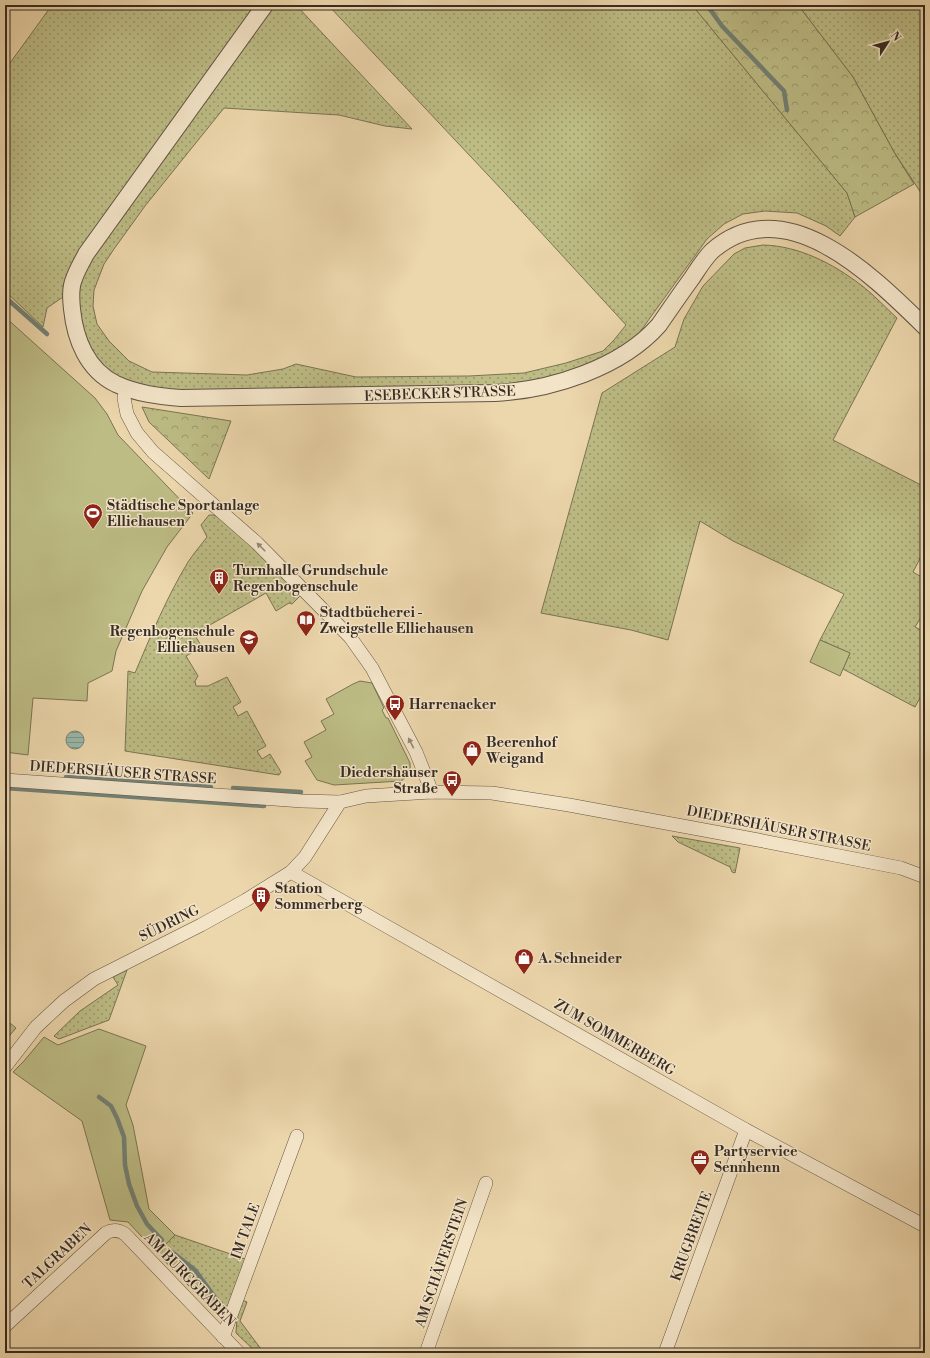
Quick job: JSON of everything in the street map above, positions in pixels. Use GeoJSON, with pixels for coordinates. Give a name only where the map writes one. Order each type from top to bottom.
{"type":"FeatureCollection","features":[{"type":"Feature","properties":{"kind":"street","name":"ESEBECKER STRASSE"},"geometry":{"type":"LineString","coordinates":[[265,5],[86,254],[73,279],[71,298],[73,321],[80,346],[89,362],[100,374],[115,384],[150,396],[181,398],[495,393],[526,390],[552,384],[602,365],[634,348],[651,334],[659,325],[706,257],[721,244],[741,233],[768,228],[791,232],[820,244],[852,263],[879,283],[925,327]]}},
{"type":"Feature","properties":{"kind":"street"},"geometry":{"type":"LineString","coordinates":[[126,388],[124,398],[127,414],[137,432],[153,452],[257,543],[350,637],[372,668],[416,752],[432,792]]}},
{"type":"Feature","properties":{"kind":"street","name":"DIEDERSHÄUSER STRASSE"},"geometry":{"type":"LineString","coordinates":[[5,780],[302,801],[340,802],[366,796],[432,792],[492,793],[766,841],[901,868],[925,877]]}},
{"type":"Feature","properties":{"kind":"street","name":"SÜDRING"},"geometry":{"type":"LineString","coordinates":[[5,1067],[36,1027],[64,1001],[94,979],[201,925],[246,900],[291,872],[305,857],[340,802]]}},
{"type":"Feature","properties":{"kind":"street","name":"ZUM SOMMERBERG"},"geometry":{"type":"LineString","coordinates":[[291,872],[746,1130],[925,1226]]}},
{"type":"Feature","properties":{"kind":"street","name":"KRUGBREITE"},"geometry":{"type":"LineString","coordinates":[[665,1353],[746,1130]]}},
{"type":"Feature","properties":{"kind":"street","name":"IM TALE"},"geometry":{"type":"LineString","coordinates":[[223,1337],[297,1136]]}},
{"type":"Feature","properties":{"kind":"street","name":"AM SCHÄFERSTEIN"},"geometry":{"type":"LineString","coordinates":[[426,1353],[486,1183]]}},
{"type":"Feature","properties":{"kind":"street","name":"TALGRABEN"},"geometry":{"type":"LineString","coordinates":[[5,1326],[106,1233],[111,1230],[117,1230]]}},
{"type":"Feature","properties":{"kind":"street","name":"AM BURGGRABEN"},"geometry":{"type":"LineString","coordinates":[[117,1230],[125,1234],[239,1353]]}},
{"type":"Feature","properties":{"kind":"green space"},"geometry":{"type":"Polygon","coordinates":[[[52,5],[258,5],[63,297],[47,308],[43,327],[5,291],[5,70],[52,5]]]}},
{"type":"Feature","properties":{"kind":"green space"},"geometry":{"type":"Polygon","coordinates":[[[274,5],[296,5],[412,129],[385,126],[339,115],[224,108],[145,206],[114,249],[104,264],[94,290],[93,306],[97,324],[109,341],[129,361],[152,372],[247,375],[283,369],[296,364],[356,377],[469,376],[524,373],[566,363],[603,351],[626,325],[504,192],[328,5],[692,5],[847,193],[855,217],[840,236],[826,226],[797,213],[765,211],[743,214],[724,224],[707,239],[637,336],[618,350],[571,371],[548,378],[507,385],[177,391],[153,388],[122,379],[106,368],[92,350],[87,340],[80,317],[79,306],[79,291],[84,275],[89,263],[274,5]]]}},
{"type":"Feature","properties":{"kind":"green space"},"geometry":{"type":"Polygon","coordinates":[[[692,5],[798,5],[853,77],[894,152],[914,184],[855,217],[847,193],[692,5]]]}},
{"type":"Feature","properties":{"kind":"green space"},"geometry":{"type":"Polygon","coordinates":[[[798,5],[925,5],[925,199],[894,152],[853,77],[798,5]]]}},
{"type":"Feature","properties":{"kind":"green space"},"geometry":{"type":"Polygon","coordinates":[[[763,245],[776,246],[802,252],[827,263],[861,285],[897,318],[833,440],[925,487],[925,549],[913,572],[925,579],[925,611],[915,627],[925,632],[925,689],[915,707],[843,669],[850,653],[820,640],[844,594],[733,541],[700,521],[668,640],[631,630],[541,613],[602,393],[675,347],[684,319],[703,286],[734,254],[745,248],[763,245]]]}},
{"type":"Feature","properties":{"kind":"green space","name":"Städtische Sportanlage Elliehausen"},"geometry":{"type":"Polygon","coordinates":[[[5,317],[95,398],[107,414],[118,435],[193,513],[167,547],[142,591],[116,651],[112,671],[88,683],[87,701],[33,698],[28,755],[5,752],[5,317]]]}},
{"type":"Feature","properties":{"kind":"green space"},"geometry":{"type":"Polygon","coordinates":[[[142,407],[231,421],[209,479],[149,422],[142,407]]]}},
{"type":"Feature","properties":{"kind":"green space"},"geometry":{"type":"Polygon","coordinates":[[[209,515],[219,517],[301,595],[292,604],[289,603],[276,611],[266,593],[194,634],[202,647],[186,656],[198,676],[195,681],[196,686],[208,686],[227,677],[241,702],[233,707],[238,716],[247,711],[266,746],[257,751],[262,759],[270,754],[281,772],[279,775],[125,751],[128,671],[135,673],[166,602],[188,562],[207,537],[201,525],[209,515]]]}},
{"type":"Feature","properties":{"kind":"green space"},"geometry":{"type":"Polygon","coordinates":[[[820,640],[850,653],[840,676],[810,662],[820,640]]]}},
{"type":"Feature","properties":{"kind":"green space"},"geometry":{"type":"Polygon","coordinates":[[[360,681],[372,683],[384,708],[382,710],[386,718],[388,718],[410,763],[410,768],[406,777],[401,781],[334,785],[317,780],[305,761],[312,757],[304,742],[326,730],[321,721],[334,714],[326,699],[360,681]]]}},
{"type":"Feature","properties":{"kind":"green space"},"geometry":{"type":"Polygon","coordinates":[[[672,836],[740,848],[735,873],[732,872],[730,867],[678,842],[672,836]]]}},
{"type":"Feature","properties":{"kind":"green space"},"geometry":{"type":"Polygon","coordinates":[[[127,970],[109,1020],[59,1039],[54,1036],[80,1011],[118,985],[113,977],[127,970]]]}},
{"type":"Feature","properties":{"kind":"green space"},"geometry":{"type":"Polygon","coordinates":[[[5,1019],[16,1028],[5,1041],[5,1019]]]}},
{"type":"Feature","properties":{"kind":"green space"},"geometry":{"type":"Polygon","coordinates":[[[99,1029],[146,1046],[126,1105],[133,1125],[149,1209],[175,1235],[157,1253],[128,1222],[110,1220],[82,1121],[13,1072],[44,1037],[58,1045],[99,1029]]]}},
{"type":"Feature","properties":{"kind":"green space"},"geometry":{"type":"Polygon","coordinates":[[[175,1235],[245,1259],[227,1309],[224,1312],[214,1312],[157,1253],[175,1235]]]}},
{"type":"Feature","properties":{"kind":"green space"},"geometry":{"type":"Polygon","coordinates":[[[242,1300],[247,1302],[240,1321],[261,1349],[259,1353],[257,1353],[236,1333],[237,1318],[242,1300]]]}},
{"type":"Feature","properties":{"kind":"shaded area"},"geometry":{"type":"Polygon","coordinates":[[[75,731],[79,732],[83,736],[83,744],[79,748],[75,749],[71,748],[67,744],[66,740],[67,736],[71,732],[75,731]]]}},
{"type":"Feature","properties":{"kind":"waterway"},"geometry":{"type":"LineString","coordinates":[[707,5],[722,26],[784,91],[787,110]]}},
{"type":"Feature","properties":{"kind":"waterway"},"geometry":{"type":"LineString","coordinates":[[5,297],[47,334]]}},
{"type":"Feature","properties":{"kind":"waterway"},"geometry":{"type":"LineString","coordinates":[[66,777],[211,787]]}},
{"type":"Feature","properties":{"kind":"waterway"},"geometry":{"type":"LineString","coordinates":[[5,788],[264,806]]}},
{"type":"Feature","properties":{"kind":"waterway"},"geometry":{"type":"LineString","coordinates":[[233,788],[301,792]]}},
{"type":"Feature","properties":{"kind":"waterway"},"geometry":{"type":"LineString","coordinates":[[99,1097],[111,1106],[124,1137],[125,1165],[129,1184],[137,1206],[147,1224],[162,1240]]}},
{"type":"Feature","properties":{"kind":"waterway"},"geometry":{"type":"LineString","coordinates":[[172,1252],[195,1270],[217,1300]]}},
{"type":"Feature","properties":{"kind":"place","name":"Städtische Sportanlage Elliehausen"},"geometry":{"type":"Point","coordinates":[93,530]}},
{"type":"Feature","properties":{"kind":"place","name":"Turnhalle Grundschule Regenbogenschule"},"geometry":{"type":"Point","coordinates":[219,595]}},
{"type":"Feature","properties":{"kind":"place","name":"Stadtbücherei - Zweigstelle Elliehausen"},"geometry":{"type":"Point","coordinates":[306,637]}},
{"type":"Feature","properties":{"kind":"place","name":"Regenbogenschule Elliehausen"},"geometry":{"type":"Point","coordinates":[249,656]}},
{"type":"Feature","properties":{"kind":"place","name":"Harrenacker"},"geometry":{"type":"Point","coordinates":[395,721]}},
{"type":"Feature","properties":{"kind":"place","name":"Beerenhof Weigand"},"geometry":{"type":"Point","coordinates":[472,767]}},
{"type":"Feature","properties":{"kind":"place","name":"Diedershäuser Straße"},"geometry":{"type":"Point","coordinates":[452,797]}},
{"type":"Feature","properties":{"kind":"place","name":"Station Sommerberg"},"geometry":{"type":"Point","coordinates":[261,913]}},
{"type":"Feature","properties":{"kind":"place","name":"A. Schneider"},"geometry":{"type":"Point","coordinates":[524,975]}},
{"type":"Feature","properties":{"kind":"place","name":"Partyservice Sennhenn"},"geometry":{"type":"Point","coordinates":[700,1176]}}]}
